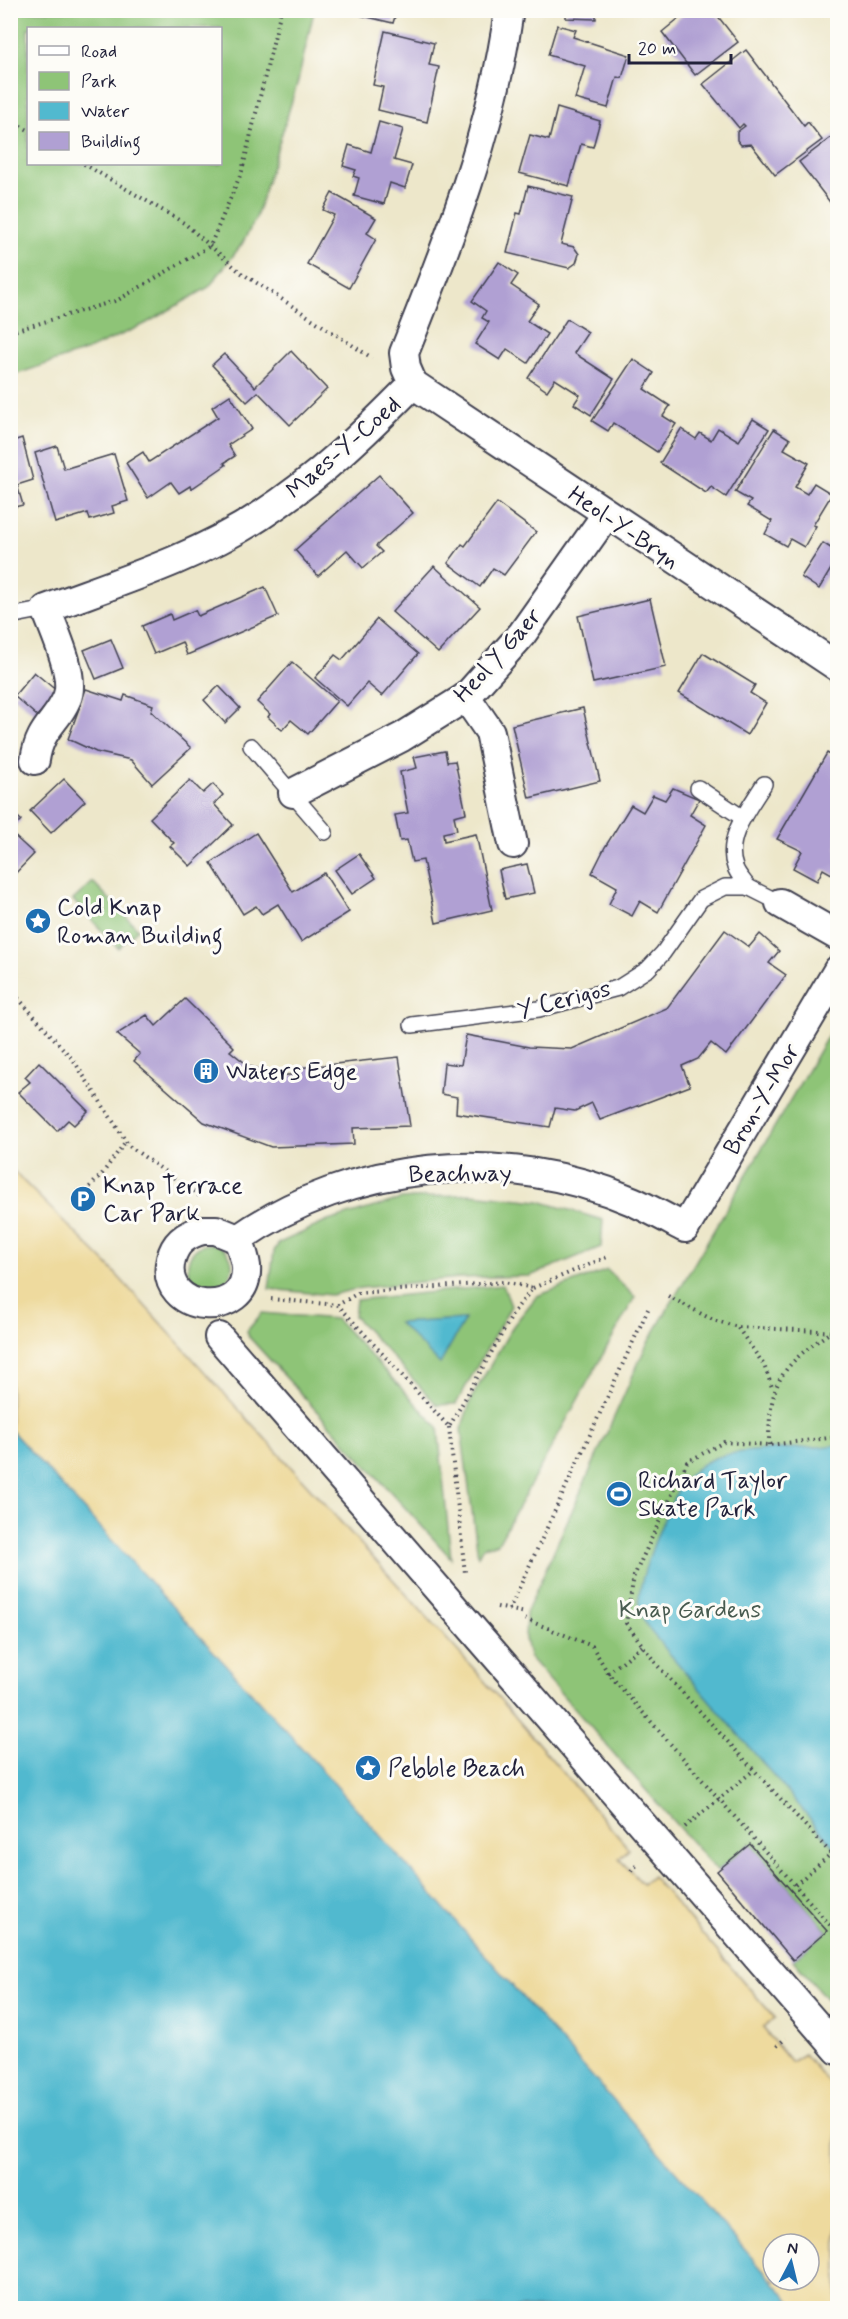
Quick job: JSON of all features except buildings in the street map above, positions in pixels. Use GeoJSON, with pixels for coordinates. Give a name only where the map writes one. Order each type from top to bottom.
{"type":"FeatureCollection","features":[{"type":"Feature","properties":{"kind":"street","name":"Maes-Y-Coed"},"geometry":{"type":"LineString","coordinates":[[46,609],[136,576],[259,517],[315,477],[370,428],[413,384],[406,368],[404,353],[453,233],[491,111],[509,10]]}},
{"type":"Feature","properties":{"kind":"street","name":"Heol-Y-Bryn"},"geometry":{"type":"LineString","coordinates":[[413,384],[606,515],[837,667]]}},
{"type":"Feature","properties":{"kind":"street","name":"Heol Y Gaer"},"geometry":{"type":"LineString","coordinates":[[293,793],[402,737],[466,697],[522,634],[606,515]]}},
{"type":"Feature","properties":{"kind":"street"},"geometry":{"type":"LineString","coordinates":[[35,760],[38,740],[67,698],[69,677],[46,609]]}},
{"type":"Feature","properties":{"kind":"street"},"geometry":{"type":"LineString","coordinates":[[466,697],[490,732],[513,844]]}},
{"type":"Feature","properties":{"kind":"street"},"geometry":{"type":"LineString","coordinates":[[780,903],[837,936]]}},
{"type":"Feature","properties":{"kind":"street","name":"Bron-Y-Mor"},"geometry":{"type":"LineString","coordinates":[[685,1228],[837,970]]}},
{"type":"Feature","properties":{"kind":"street","name":"Beachway"},"geometry":{"type":"LineString","coordinates":[[238,1239],[269,1217],[315,1197],[359,1181],[430,1169],[478,1168],[537,1174],[632,1201],[685,1228]]}},
{"type":"Feature","properties":{"kind":"street"},"geometry":{"type":"LineString","coordinates":[[219,1337],[837,2050]]}},
{"type":"Feature","properties":{"kind":"lane","name":"Maes-Y-Coed"},"geometry":{"type":"LineString","coordinates":[[10,616],[46,609]]}},
{"type":"Feature","properties":{"kind":"lane"},"geometry":{"type":"LineString","coordinates":[[251,746],[325,832]]}},
{"type":"Feature","properties":{"kind":"lane"},"geometry":{"type":"LineString","coordinates":[[764,784],[743,818],[733,842],[735,867],[748,887],[780,903]]}},
{"type":"Feature","properties":{"kind":"lane"},"geometry":{"type":"LineString","coordinates":[[699,788],[743,818]]}},
{"type":"Feature","properties":{"kind":"lane","name":"Y Cerigos"},"geometry":{"type":"LineString","coordinates":[[412,1025],[539,1009],[618,988],[648,969],[663,953],[701,899],[725,887],[748,887]]}},
{"type":"Feature","properties":{"kind":"path"},"geometry":{"type":"LineString","coordinates":[[10,332],[118,300],[210,246],[242,171],[281,10]]}},
{"type":"Feature","properties":{"kind":"path"},"geometry":{"type":"LineString","coordinates":[[10,120],[27,129]]}},
{"type":"Feature","properties":{"kind":"path"},"geometry":{"type":"LineString","coordinates":[[86,165],[184,224],[240,272],[413,384]]}},
{"type":"Feature","properties":{"kind":"path"},"geometry":{"type":"LineString","coordinates":[[10,989],[74,1061],[126,1141],[207,1201]]}},
{"type":"Feature","properties":{"kind":"path"},"geometry":{"type":"LineString","coordinates":[[76,1200],[102,1174],[126,1141]]}},
{"type":"Feature","properties":{"kind":"path"},"geometry":{"type":"LineString","coordinates":[[448,1427],[516,1309],[533,1288],[607,1257]]}},
{"type":"Feature","properties":{"kind":"path"},"geometry":{"type":"LineString","coordinates":[[261,1298],[338,1305],[358,1293],[504,1282],[533,1288]]}},
{"type":"Feature","properties":{"kind":"path"},"geometry":{"type":"LineString","coordinates":[[668,1296],[713,1320],[738,1327],[837,1332]]}},
{"type":"Feature","properties":{"kind":"path"},"geometry":{"type":"LineString","coordinates":[[338,1305],[448,1427],[465,1557]]}},
{"type":"Feature","properties":{"kind":"path"},"geometry":{"type":"LineString","coordinates":[[509,1610],[650,1305]]}},
{"type":"Feature","properties":{"kind":"path"},"geometry":{"type":"LineString","coordinates":[[738,1327],[764,1365],[773,1390],[770,1445]]}},
{"type":"Feature","properties":{"kind":"path"},"geometry":{"type":"LineString","coordinates":[[773,1390],[798,1355],[832,1331]]}},
{"type":"Feature","properties":{"kind":"path"},"geometry":{"type":"LineString","coordinates":[[837,1437],[770,1445],[724,1442],[687,1462],[634,1576],[626,1623],[657,1665],[837,1861]]}},
{"type":"Feature","properties":{"kind":"path"},"geometry":{"type":"LineString","coordinates":[[525,1619],[592,1646],[608,1673],[837,1934]]}},
{"type":"Feature","properties":{"kind":"path"},"geometry":{"type":"LineString","coordinates":[[608,1673],[642,1646]]}},
{"type":"Feature","properties":{"kind":"path"},"geometry":{"type":"LineString","coordinates":[[679,1831],[754,1770]]}},
{"type":"Feature","properties":{"kind":"path"},"geometry":{"type":"LineString","coordinates":[[795,1885],[831,1854]]}},
{"type":"Feature","properties":{"kind":"green space"},"geometry":{"type":"Polygon","coordinates":[[[10,11],[314,11],[298,81],[256,218],[242,244],[209,287],[145,324],[88,350],[11,376],[10,11]]]}},
{"type":"Feature","properties":{"kind":"green space"},"geometry":{"type":"Polygon","coordinates":[[[93,882],[138,929],[118,948],[73,900],[93,882]]]}},
{"type":"Feature","properties":{"kind":"green space","name":"Knap Gardens"},"geometry":{"type":"Polygon","coordinates":[[[837,1020],[837,2011],[793,1960],[827,1931],[750,1844],[717,1871],[529,1657],[525,1639],[526,1613],[646,1346],[837,1020]]]}},
{"type":"Feature","properties":{"kind":"green space"},"geometry":{"type":"Polygon","coordinates":[[[471,1194],[539,1201],[603,1220],[601,1247],[530,1276],[458,1278],[361,1288],[331,1295],[269,1289],[274,1251],[279,1243],[328,1221],[401,1199],[471,1194]]]}},
{"type":"Feature","properties":{"kind":"green space"},"geometry":{"type":"Polygon","coordinates":[[[210,1244],[218,1245],[226,1250],[231,1258],[231,1274],[226,1282],[218,1287],[210,1288],[202,1287],[194,1282],[189,1274],[188,1266],[189,1258],[194,1250],[202,1245],[210,1244]]]}},
{"type":"Feature","properties":{"kind":"green space"},"geometry":{"type":"Polygon","coordinates":[[[607,1270],[635,1297],[498,1543],[484,1547],[478,1556],[461,1429],[472,1397],[513,1326],[537,1296],[607,1270]]]}},
{"type":"Feature","properties":{"kind":"green space"},"geometry":{"type":"Polygon","coordinates":[[[503,1285],[511,1306],[456,1404],[437,1405],[354,1316],[356,1300],[503,1285]],[[465,1319],[399,1323],[440,1363],[465,1319]]]}},
{"type":"Feature","properties":{"kind":"green space"},"geometry":{"type":"Polygon","coordinates":[[[262,1313],[336,1319],[438,1427],[451,1558],[249,1337],[247,1331],[262,1313]]]}},
{"type":"Feature","properties":{"kind":"sand","name":"Pebble Beach"},"geometry":{"type":"Polygon","coordinates":[[[10,1168],[106,1263],[474,1669],[629,1849],[619,1859],[643,1884],[652,1876],[775,2018],[763,2028],[791,2062],[804,2054],[837,2093],[837,2308],[659,2308],[11,1582],[10,1168]]]}},
{"type":"Feature","properties":{"kind":"water"},"geometry":{"type":"Polygon","coordinates":[[[465,1319],[440,1364],[399,1323],[465,1319]]]}},
{"type":"Feature","properties":{"kind":"water"},"geometry":{"type":"Polygon","coordinates":[[[10,1429],[333,1782],[761,2268],[761,2292],[782,2292],[796,2308],[11,2308],[10,1429]]]}},
{"type":"Feature","properties":{"kind":"water"},"geometry":{"type":"Polygon","coordinates":[[[838,1445],[837,1850],[652,1633],[643,1619],[639,1604],[643,1576],[664,1518],[681,1486],[695,1469],[710,1460],[737,1453],[838,1445]]]}},
{"type":"Feature","properties":{"kind":"place","name":"Cold Knap Roman Building"},"geometry":{"type":"Point","coordinates":[38,921]}},
{"type":"Feature","properties":{"kind":"place","name":"Waters Edge"},"geometry":{"type":"Point","coordinates":[206,1071]}},
{"type":"Feature","properties":{"kind":"place","name":"Knap Terrace Car Park"},"geometry":{"type":"Point","coordinates":[83,1199]}},
{"type":"Feature","properties":{"kind":"place","name":"Richard Taylor Skate Park"},"geometry":{"type":"Point","coordinates":[619,1494]}},
{"type":"Feature","properties":{"kind":"place","name":"Pebble Beach"},"geometry":{"type":"Point","coordinates":[368,1768]}}]}
